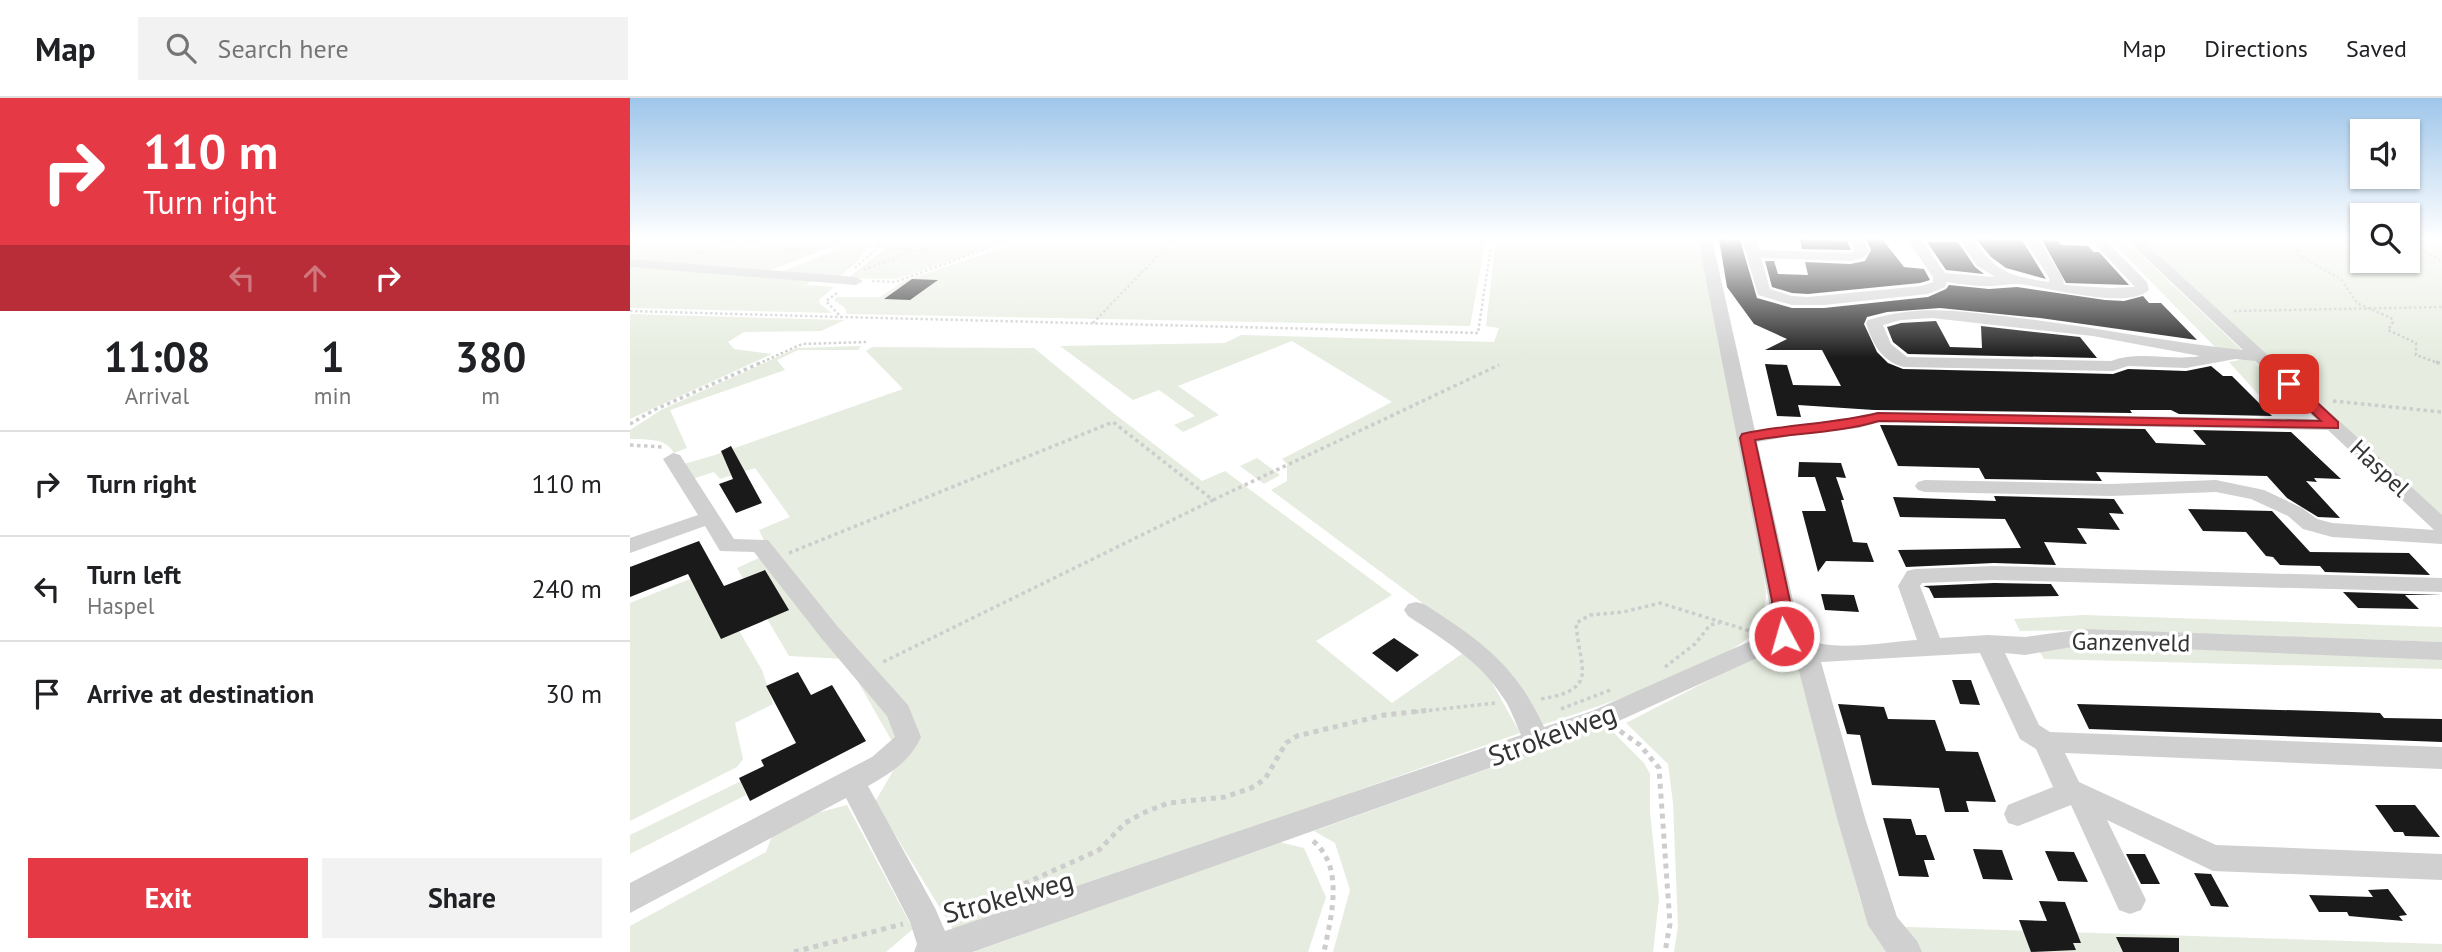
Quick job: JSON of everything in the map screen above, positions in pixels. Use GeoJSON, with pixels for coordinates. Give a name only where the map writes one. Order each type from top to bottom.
{"type":"FeatureCollection","features":[{"type":"Feature","properties":{"kind":"street"},"geometry":{"type":"LineString","coordinates":[[825,279],[856,281]]}},
{"type":"Feature","properties":{"kind":"street"},"geometry":{"type":"LineString","coordinates":[[1713,279],[1781,601],[1780,617],[1795,644],[1884,925],[1906,952]]}},
{"type":"Feature","properties":{"kind":"street"},"geometry":{"type":"LineString","coordinates":[[1760,279],[1763,292],[1772,297],[1833,301],[1885,292],[1931,290],[1940,284],[1940,279]]}},
{"type":"Feature","properties":{"kind":"street"},"geometry":{"type":"LineString","coordinates":[[1964,279],[2005,282],[2015,279],[2114,293],[2142,290],[2135,279]]}},
{"type":"Feature","properties":{"kind":"street"},"geometry":{"type":"LineString","coordinates":[[2053,286],[2058,283],[2056,279]]}},
{"type":"Feature","properties":{"kind":"street","name":"Haspel"},"geometry":{"type":"LineString","coordinates":[[2176,279],[2442,526]]}},
{"type":"Feature","properties":{"kind":"street"},"geometry":{"type":"LineString","coordinates":[[2232,355],[2186,363],[2126,361],[2113,366],[1904,362],[1896,359],[1885,348],[1874,323],[1900,315],[1932,313],[2111,334],[2232,355],[2260,357]]}},
{"type":"Feature","properties":{"kind":"street"},"geometry":{"type":"LineString","coordinates":[[2111,334],[2123,343],[2128,354],[2126,361]]}},
{"type":"Feature","properties":{"kind":"street"},"geometry":{"type":"LineString","coordinates":[[1747,438],[1802,428],[1858,423],[1878,417],[2333,425]]}},
{"type":"Feature","properties":{"kind":"street"},"geometry":{"type":"LineString","coordinates":[[630,899],[882,765],[904,746],[908,737],[899,712],[760,545],[728,546],[673,459]]}},
{"type":"Feature","properties":{"kind":"street"},"geometry":{"type":"LineString","coordinates":[[1925,486],[2111,490],[2216,486],[2257,494],[2295,512],[2310,524],[2332,530],[2442,537]]}},
{"type":"Feature","properties":{"kind":"street"},"geometry":{"type":"LineString","coordinates":[[630,546],[711,517]]}},
{"type":"Feature","properties":{"kind":"street"},"geometry":{"type":"LineString","coordinates":[[1932,648],[1909,586],[1914,576],[2007,573],[2442,584]]}},
{"type":"Feature","properties":{"kind":"street"},"geometry":{"type":"LineString","coordinates":[[1416,610],[1459,639],[1498,674],[1527,721]]}},
{"type":"Feature","properties":{"kind":"street","name":"Ganzenveld"},"geometry":{"type":"LineString","coordinates":[[1795,644],[1829,654],[1988,644],[2025,646],[2084,637],[2442,651]]}},
{"type":"Feature","properties":{"kind":"street","name":"Strokelweg"},"geometry":{"type":"LineString","coordinates":[[933,951],[1286,828],[1527,721],[1601,719],[1795,644]]}},
{"type":"Feature","properties":{"kind":"street"},"geometry":{"type":"LineString","coordinates":[[1988,644],[2029,732],[2046,742],[2442,758]]}},
{"type":"Feature","properties":{"kind":"street"},"geometry":{"type":"LineString","coordinates":[[2046,742],[2130,901]]}},
{"type":"Feature","properties":{"kind":"street"},"geometry":{"type":"LineString","coordinates":[[851,781],[924,918],[933,951]]}},
{"type":"Feature","properties":{"kind":"street"},"geometry":{"type":"LineString","coordinates":[[2018,814],[2075,794],[2213,858],[2442,867]]}},
{"type":"Feature","properties":{"kind":"path"},"geometry":{"type":"LineString","coordinates":[[841,317],[826,301],[856,281],[895,282],[904,279]]}},
{"type":"Feature","properties":{"kind":"path"},"geometry":{"type":"LineString","coordinates":[[1093,323],[1136,279]]}},
{"type":"Feature","properties":{"kind":"path"},"geometry":{"type":"LineString","coordinates":[[630,312],[1478,333],[1486,279]]}},
{"type":"Feature","properties":{"kind":"path"},"geometry":{"type":"LineString","coordinates":[[2339,279],[2354,294],[2357,303],[2391,318],[2393,322],[2388,330],[2416,343],[2416,355],[2442,364]]}},
{"type":"Feature","properties":{"kind":"path"},"geometry":{"type":"LineString","coordinates":[[2211,311],[2442,307]]}},
{"type":"Feature","properties":{"kind":"path"},"geometry":{"type":"LineString","coordinates":[[630,424],[654,410],[802,345],[866,342]]}},
{"type":"Feature","properties":{"kind":"path"},"geometry":{"type":"LineString","coordinates":[[864,672],[1213,500],[1499,365]]}},
{"type":"Feature","properties":{"kind":"path"},"geometry":{"type":"LineString","coordinates":[[2304,398],[2442,412]]}},
{"type":"Feature","properties":{"kind":"path"},"geometry":{"type":"LineString","coordinates":[[772,560],[1114,422],[1213,500]]}},
{"type":"Feature","properties":{"kind":"path"},"geometry":{"type":"LineString","coordinates":[[630,445],[663,447],[673,459]]}},
{"type":"Feature","properties":{"kind":"path"},"geometry":{"type":"LineString","coordinates":[[992,898],[1099,850],[1125,823],[1143,813],[1168,803],[1225,797],[1251,788],[1265,779],[1286,743],[1297,736],[1321,728],[1356,723],[1384,715],[1527,721],[1579,684],[1584,671],[1576,623],[1584,615],[1621,612],[1660,603],[1719,623],[1710,625],[1695,644],[1660,670]]}},
{"type":"Feature","properties":{"kind":"path","name":"Strokelweg"},"geometry":{"type":"LineString","coordinates":[[1527,721],[1623,686]]}},
{"type":"Feature","properties":{"kind":"path"},"geometry":{"type":"LineString","coordinates":[[1601,719],[1640,745],[1659,768],[1670,924],[1665,952]]}},
{"type":"Feature","properties":{"kind":"path"},"geometry":{"type":"LineString","coordinates":[[1286,828],[1320,844],[1332,867],[1332,906],[1324,952]]}},
{"type":"Feature","properties":{"kind":"path","name":"Strokelweg"},"geometry":{"type":"LineString","coordinates":[[794,952],[992,898],[1035,890]]}},
{"type":"Feature","properties":{"kind":"shaded area"},"geometry":{"type":"Polygon","coordinates":[[[630,279],[811,279],[813,279],[806,285],[834,287],[819,300],[820,304],[832,313],[630,308],[630,279]]]}},
{"type":"Feature","properties":{"kind":"shaded area"},"geometry":{"type":"Polygon","coordinates":[[[910,279],[1479,279],[1470,326],[847,314],[845,308],[834,300],[837,297],[880,297],[910,279]]]}},
{"type":"Feature","properties":{"kind":"shaded area"},"geometry":{"type":"Polygon","coordinates":[[[1491,279],[1708,279],[1745,455],[1766,592],[1763,615],[1757,628],[1743,642],[1691,670],[1542,725],[1460,631],[1271,490],[1287,481],[1287,464],[1282,459],[1392,402],[1292,341],[1178,386],[1219,415],[1183,432],[1174,425],[1195,416],[1159,390],[1133,400],[1060,346],[1225,343],[1241,335],[1494,342],[1499,328],[1486,326],[1491,279]]]}},
{"type":"Feature","properties":{"kind":"shaded area"},"geometry":{"type":"Polygon","coordinates":[[[2148,279],[2166,279],[2245,353],[2216,348],[2148,279]]]}},
{"type":"Feature","properties":{"kind":"shaded area"},"geometry":{"type":"Polygon","coordinates":[[[2181,279],[2442,279],[2442,521],[2181,279]]]}},
{"type":"Feature","properties":{"kind":"shaded area"},"geometry":{"type":"Polygon","coordinates":[[[630,314],[845,320],[821,331],[744,332],[728,342],[734,349],[772,354],[630,419],[630,314]]]}},
{"type":"Feature","properties":{"kind":"shaded area"},"geometry":{"type":"Polygon","coordinates":[[[861,346],[858,350],[798,350],[777,360],[785,370],[670,410],[687,448],[674,453],[661,442],[630,439],[630,430],[661,410],[797,348],[861,346]]]}},
{"type":"Feature","properties":{"kind":"shaded area"},"geometry":{"type":"Polygon","coordinates":[[[872,347],[1034,348],[1202,481],[1225,471],[1392,595],[1316,641],[1392,703],[1463,653],[1486,672],[1520,733],[995,919],[954,931],[875,802],[901,757],[845,659],[789,656],[737,568],[770,553],[759,530],[790,517],[755,468],[720,479],[714,472],[689,480],[680,465],[903,389],[866,351],[872,347]]]}},
{"type":"Feature","properties":{"kind":"shaded area"},"geometry":{"type":"Polygon","coordinates":[[[2252,359],[2289,395],[2258,394],[2229,362],[2252,359]]]}},
{"type":"Feature","properties":{"kind":"shaded area"},"geometry":{"type":"Polygon","coordinates":[[[1257,458],[1280,475],[1264,484],[1240,466],[1257,458]]]}},
{"type":"Feature","properties":{"kind":"shaded area"},"geometry":{"type":"Polygon","coordinates":[[[705,573],[762,670],[773,704],[735,723],[743,759],[737,767],[630,821],[630,603],[705,573]]]}},
{"type":"Feature","properties":{"kind":"shaded area"},"geometry":{"type":"Polygon","coordinates":[[[2084,615],[2442,627],[2442,642],[2083,630],[2020,631],[2014,619],[2084,615]]]}},
{"type":"Feature","properties":{"kind":"shaded area"},"geometry":{"type":"Polygon","coordinates":[[[2036,645],[2442,656],[2442,669],[2044,659],[2036,645]]]}},
{"type":"Feature","properties":{"kind":"shaded area"},"geometry":{"type":"Polygon","coordinates":[[[1775,651],[1789,657],[1799,670],[1860,899],[1874,934],[1886,952],[1674,952],[1678,926],[1673,803],[1668,764],[1626,723],[1752,658],[1775,651]]]}},
{"type":"Feature","properties":{"kind":"shaded area"},"geometry":{"type":"Polygon","coordinates":[[[1607,726],[1644,763],[1650,774],[1650,812],[1659,899],[1653,952],[1333,952],[1350,890],[1335,843],[1314,831],[1607,726]]]}},
{"type":"Feature","properties":{"kind":"shaded area"},"geometry":{"type":"Polygon","coordinates":[[[741,781],[746,795],[630,854],[630,835],[741,781]]]}},
{"type":"Feature","properties":{"kind":"shaded area"},"geometry":{"type":"Polygon","coordinates":[[[847,805],[913,929],[886,952],[630,952],[630,926],[766,852],[772,836],[817,813],[847,805]]]}},
{"type":"Feature","properties":{"kind":"shaded area"},"geometry":{"type":"Polygon","coordinates":[[[1279,842],[1304,848],[1326,897],[1308,952],[974,952],[1279,842]]]}},
{"type":"Feature","properties":{"kind":"shaded area"},"geometry":{"type":"Polygon","coordinates":[[[1895,928],[2442,944],[2442,952],[1916,952],[1895,928]]]}},
{"type":"Feature","properties":{"kind":"building"},"geometry":{"type":"Polygon","coordinates":[[[912,279],[938,280],[910,300],[884,299],[912,279]]]}},
{"type":"Feature","properties":{"kind":"building"},"geometry":{"type":"Polygon","coordinates":[[[1726,279],[1751,279],[1757,298],[1792,308],[1824,308],[1928,297],[1949,285],[1989,289],[2017,287],[2105,300],[2124,301],[2143,296],[2149,303],[2161,303],[2197,340],[2040,318],[1940,308],[1887,312],[1867,317],[1864,324],[1877,352],[1888,363],[1903,369],[2113,374],[2128,369],[2186,371],[2211,366],[2223,376],[2232,376],[2272,416],[2179,414],[2171,410],[2130,410],[2132,413],[1874,410],[1798,405],[1801,417],[1777,416],[1765,364],[1787,365],[1793,385],[1841,386],[1822,350],[1765,350],[1787,339],[1754,324],[1727,287],[1726,279]]]}},
{"type":"Feature","properties":{"kind":"building"},"geometry":{"type":"Polygon","coordinates":[[[1770,279],[1930,280],[1808,294],[1772,287],[1770,279]]]}},
{"type":"Feature","properties":{"kind":"building"},"geometry":{"type":"Polygon","coordinates":[[[2064,279],[2123,279],[2129,285],[2066,283],[2064,279]]]}},
{"type":"Feature","properties":{"kind":"building"},"geometry":{"type":"Polygon","coordinates":[[[1936,321],[1950,347],[1982,348],[1981,326],[2080,337],[2097,358],[1908,354],[1893,342],[1887,327],[1901,323],[1936,321]]]}},
{"type":"Feature","properties":{"kind":"building"},"geometry":{"type":"Polygon","coordinates":[[[1880,425],[2145,429],[2156,443],[2206,445],[2193,430],[2291,432],[2341,479],[2314,478],[2317,482],[2306,481],[2340,518],[2318,517],[2287,498],[2267,476],[2096,472],[2102,481],[1985,479],[1979,468],[1898,466],[1880,425]]]}},
{"type":"Feature","properties":{"kind":"building"},"geometry":{"type":"Polygon","coordinates":[[[731,446],[762,503],[736,513],[719,484],[733,479],[721,451],[731,446]]]}},
{"type":"Feature","properties":{"kind":"building"},"geometry":{"type":"Polygon","coordinates":[[[1799,462],[1841,463],[1846,478],[1836,477],[1853,542],[1867,543],[1874,562],[1826,561],[1818,572],[1802,511],[1826,511],[1815,477],[1798,477],[1799,462]]]}},
{"type":"Feature","properties":{"kind":"building"},"geometry":{"type":"Polygon","coordinates":[[[1994,496],[2114,499],[2124,514],[2109,513],[2120,530],[2077,528],[2087,544],[2044,542],[2056,565],[1994,563],[1906,567],[1898,550],[2021,548],[2005,519],[1900,517],[1893,497],[1996,501],[1994,496]]]}},
{"type":"Feature","properties":{"kind":"building"},"geometry":{"type":"Polygon","coordinates":[[[2188,509],[2272,511],[2310,552],[2409,553],[2430,575],[2325,572],[2320,566],[2280,565],[2273,557],[2266,556],[2246,532],[2203,531],[2188,509]]]}},
{"type":"Feature","properties":{"kind":"building"},"geometry":{"type":"Polygon","coordinates":[[[699,541],[724,586],[765,570],[789,610],[721,639],[688,574],[630,597],[630,567],[699,541]]]}},
{"type":"Feature","properties":{"kind":"building"},"geometry":{"type":"Polygon","coordinates":[[[2051,584],[2059,596],[1934,598],[1929,588],[1923,586],[2051,584]]]}},
{"type":"Feature","properties":{"kind":"building"},"geometry":{"type":"Polygon","coordinates":[[[2343,592],[2442,595],[2405,595],[2419,609],[2358,608],[2343,592]]]}},
{"type":"Feature","properties":{"kind":"building"},"geometry":{"type":"Polygon","coordinates":[[[1821,594],[1854,595],[1859,612],[1825,610],[1821,594]]]}},
{"type":"Feature","properties":{"kind":"building"},"geometry":{"type":"Polygon","coordinates":[[[1394,638],[1419,655],[1397,672],[1372,653],[1394,638]]]}},
{"type":"Feature","properties":{"kind":"building"},"geometry":{"type":"Polygon","coordinates":[[[798,672],[811,695],[832,685],[866,741],[750,801],[739,778],[764,766],[761,760],[796,743],[766,686],[798,672]]]}},
{"type":"Feature","properties":{"kind":"building"},"geometry":{"type":"Polygon","coordinates":[[[1952,680],[1971,680],[1980,705],[1960,704],[1952,680]]]}},
{"type":"Feature","properties":{"kind":"building"},"geometry":{"type":"Polygon","coordinates":[[[1838,704],[1884,707],[1888,719],[1935,720],[1946,751],[1978,752],[1996,802],[1966,801],[1969,812],[1945,812],[1939,788],[1872,785],[1860,735],[1847,734],[1838,704]]]}},
{"type":"Feature","properties":{"kind":"building"},"geometry":{"type":"Polygon","coordinates":[[[2077,704],[2380,713],[2384,718],[2442,719],[2442,742],[2089,729],[2077,704]]]}},
{"type":"Feature","properties":{"kind":"building"},"geometry":{"type":"Polygon","coordinates":[[[2375,805],[2415,805],[2440,837],[2405,836],[2403,832],[2394,832],[2375,805]]]}},
{"type":"Feature","properties":{"kind":"building"},"geometry":{"type":"Polygon","coordinates":[[[1883,818],[1911,819],[1916,835],[1926,835],[1935,860],[1924,860],[1929,877],[1899,876],[1883,818]]]}},
{"type":"Feature","properties":{"kind":"building"},"geometry":{"type":"Polygon","coordinates":[[[1973,849],[2002,850],[2013,880],[1983,879],[1973,849]]]}},
{"type":"Feature","properties":{"kind":"building"},"geometry":{"type":"Polygon","coordinates":[[[2045,851],[2074,852],[2088,882],[2058,881],[2045,851]]]}},
{"type":"Feature","properties":{"kind":"building"},"geometry":{"type":"Polygon","coordinates":[[[2126,854],[2145,854],[2160,884],[2141,884],[2126,854]]]}},
{"type":"Feature","properties":{"kind":"building"},"geometry":{"type":"Polygon","coordinates":[[[2194,873],[2211,874],[2229,907],[2211,906],[2194,873]]]}},
{"type":"Feature","properties":{"kind":"building"},"geometry":{"type":"Polygon","coordinates":[[[2388,889],[2407,915],[2399,916],[2403,921],[2349,916],[2347,912],[2319,912],[2309,895],[2373,897],[2368,890],[2388,889]]]}},
{"type":"Feature","properties":{"kind":"building"},"geometry":{"type":"Polygon","coordinates":[[[2039,901],[2065,902],[2081,943],[2073,943],[2076,950],[2031,952],[2019,920],[2047,921],[2039,901]]]}},
{"type":"Feature","properties":{"kind":"building"},"geometry":{"type":"Polygon","coordinates":[[[2116,937],[2179,938],[2179,952],[2123,952],[2116,937]]]}},
{"type":"Feature","properties":{"kind":"route"},"geometry":{"type":"LineString","coordinates":[[1784,636],[1780,617],[1781,601],[1747,438],[1802,428],[1858,423],[1878,417],[2333,425],[2289,384]]}}]}
